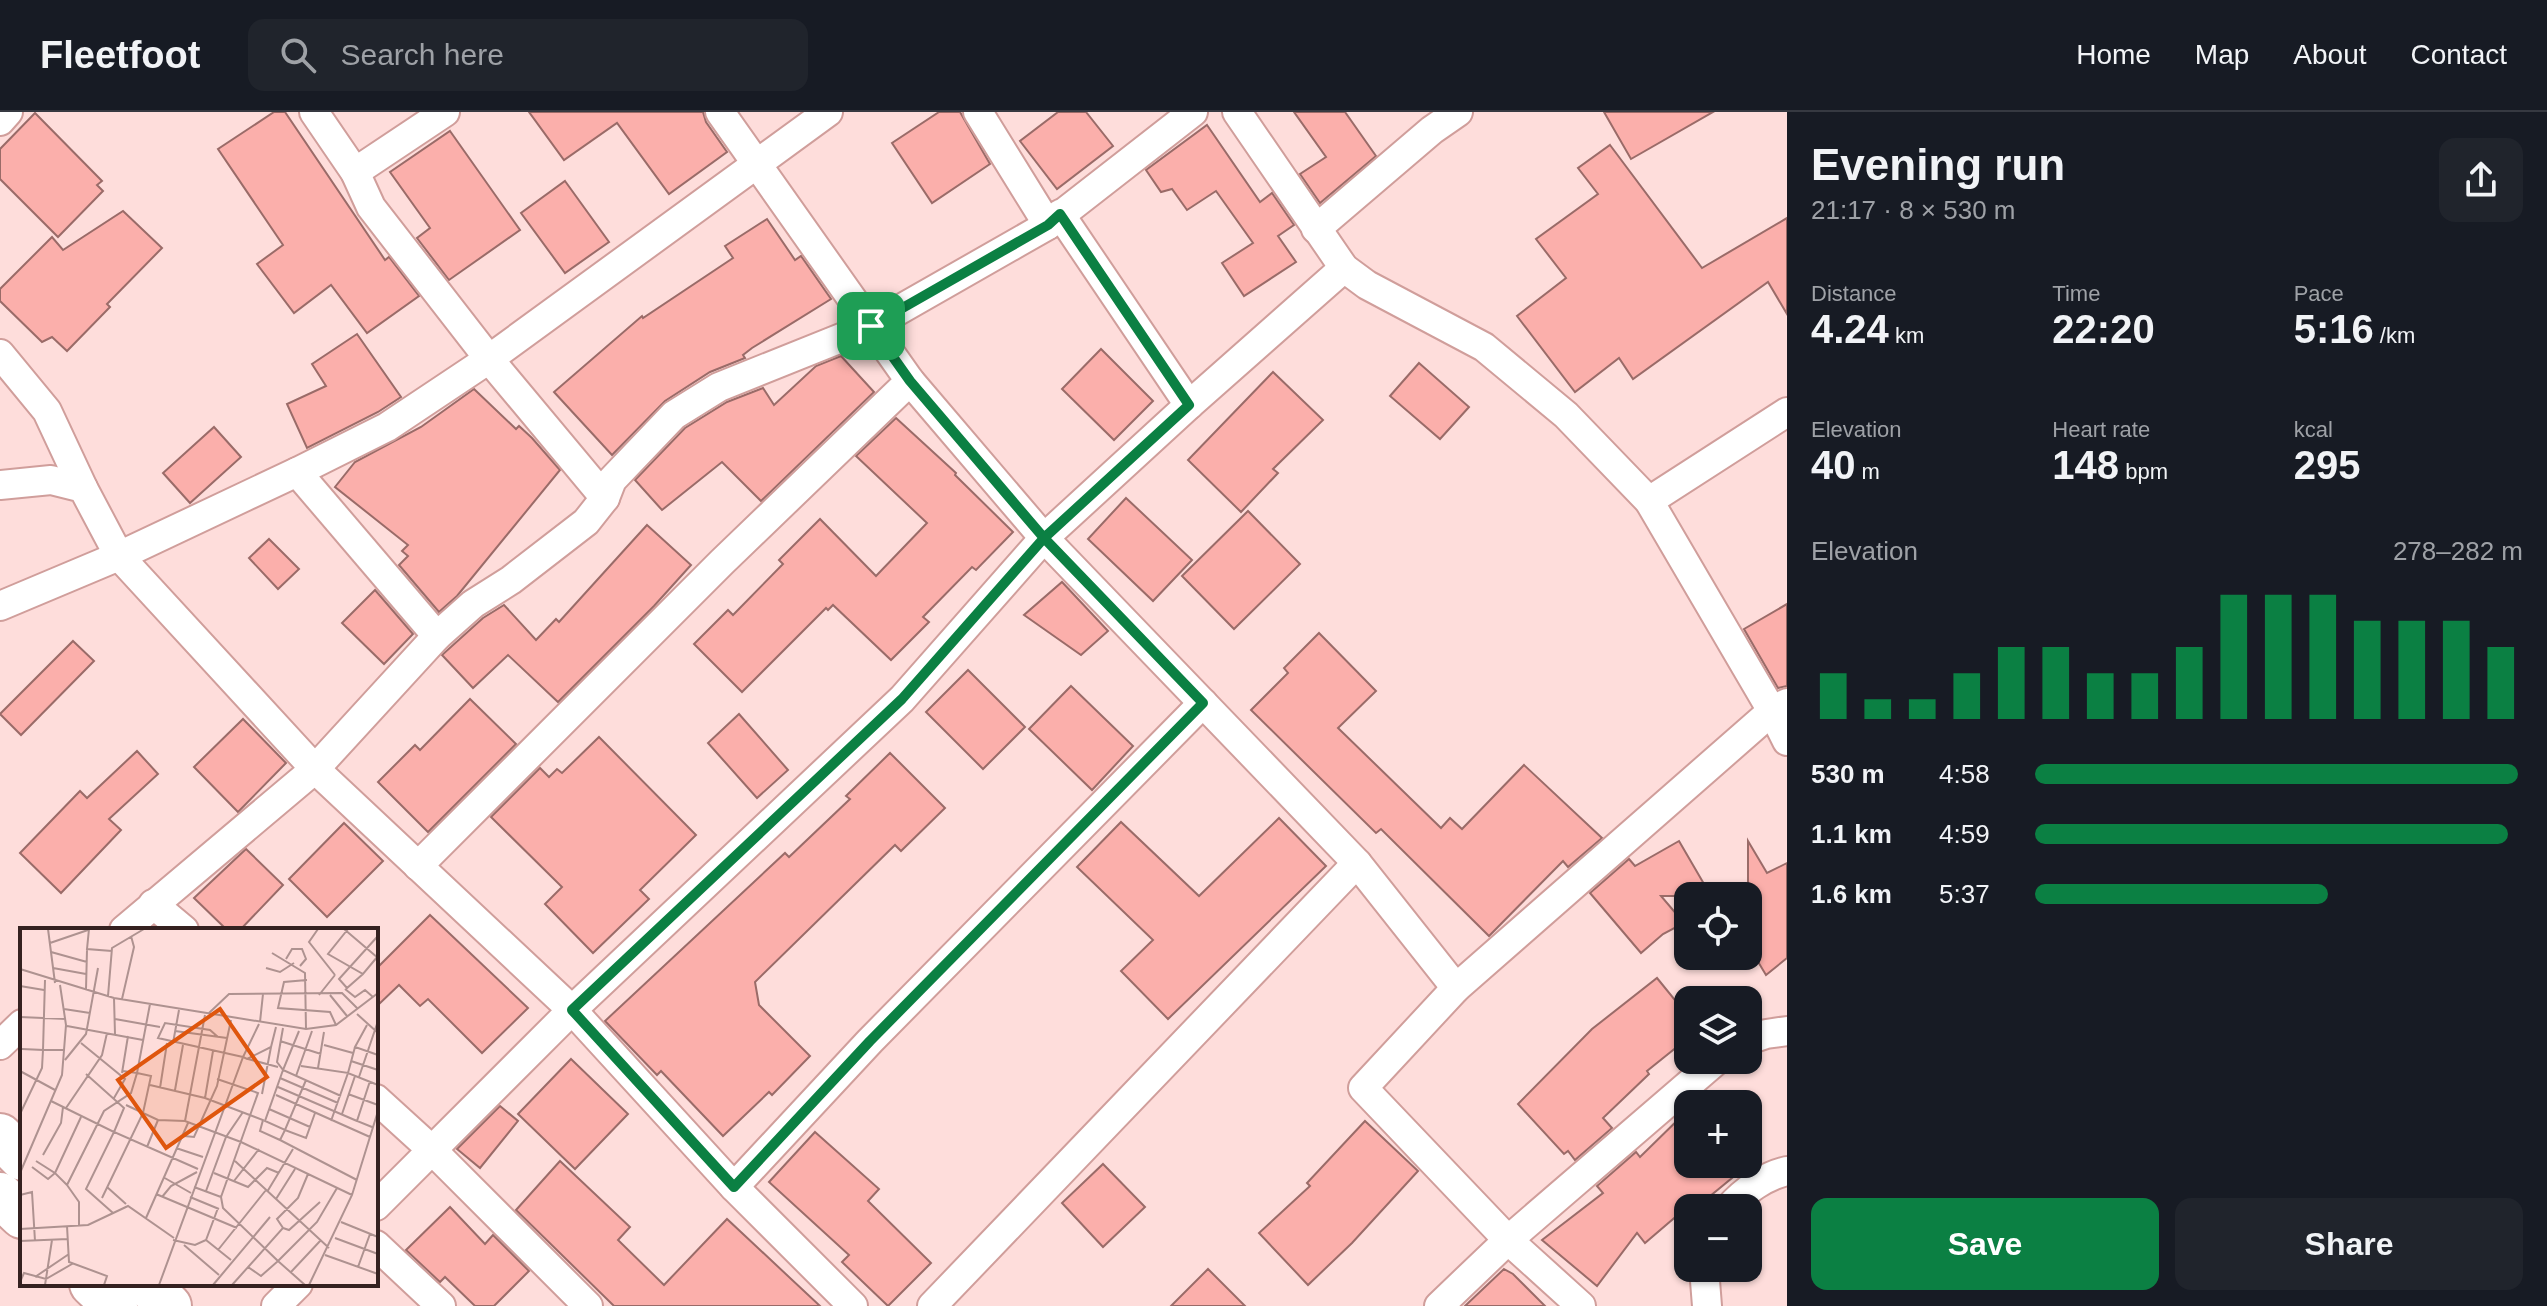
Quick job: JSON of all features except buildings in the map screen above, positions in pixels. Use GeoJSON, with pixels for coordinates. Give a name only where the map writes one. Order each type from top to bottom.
{"type":"FeatureCollection","features":[{"type":"Feature","properties":{"kind":"highway"},"geometry":{"type":"LineString","coordinates":[[0,1136],[20,1156]]}},
{"type":"Feature","properties":{"kind":"highway"},"geometry":{"type":"LineString","coordinates":[[0,1195],[20,1214]]}},
{"type":"Feature","properties":{"kind":"highway"},"geometry":{"type":"LineString","coordinates":[[94,1286],[115,1306]]}},
{"type":"Feature","properties":{"kind":"highway"},"geometry":{"type":"LineString","coordinates":[[149,1286],[169,1306]]}},
{"type":"Feature","properties":{"kind":"street"},"geometry":{"type":"LineString","coordinates":[[0,121],[8,112]]}},
{"type":"Feature","properties":{"kind":"street"},"geometry":{"type":"LineString","coordinates":[[314,112],[355,172],[371,207],[489,359],[605,498]]}},
{"type":"Feature","properties":{"kind":"street"},"geometry":{"type":"LineString","coordinates":[[355,172],[445,112]]}},
{"type":"Feature","properties":{"kind":"street"},"geometry":{"type":"LineString","coordinates":[[720,112],[910,381],[1044,538],[1357,863],[1456,988]]}},
{"type":"Feature","properties":{"kind":"street"},"geometry":{"type":"LineString","coordinates":[[0,606],[119,556],[387,427],[489,359],[828,112]]}},
{"type":"Feature","properties":{"kind":"street"},"geometry":{"type":"LineString","coordinates":[[978,112],[1189,405]]}},
{"type":"Feature","properties":{"kind":"street"},"geometry":{"type":"LineString","coordinates":[[126,928],[315,769],[437,636],[473,604],[511,580],[586,522],[605,498],[612,480],[674,415],[719,387],[871,326],[1054,220],[1193,112]]}},
{"type":"Feature","properties":{"kind":"street"},"geometry":{"type":"LineString","coordinates":[[1237,112],[1344,268],[1367,285],[1484,347],[1566,415],[1649,501],[1780,707],[1787,741]]}},
{"type":"Feature","properties":{"kind":"street"},"geometry":{"type":"LineString","coordinates":[[1316,229],[1432,130],[1458,112]]}},
{"type":"Feature","properties":{"kind":"street"},"geometry":{"type":"LineString","coordinates":[[378,1204],[572,1010],[902,699],[1044,538],[1344,268]]}},
{"type":"Feature","properties":{"kind":"street"},"geometry":{"type":"LineString","coordinates":[[0,354],[47,411],[119,556],[315,769],[572,1010],[836,1301]]}},
{"type":"Feature","properties":{"kind":"street"},"geometry":{"type":"LineString","coordinates":[[418,866],[722,562],[910,381]]}},
{"type":"Feature","properties":{"kind":"street"},"geometry":{"type":"LineString","coordinates":[[1649,501],[1787,412]]}},
{"type":"Feature","properties":{"kind":"street"},"geometry":{"type":"LineString","coordinates":[[297,472],[437,636]]}},
{"type":"Feature","properties":{"kind":"street"},"geometry":{"type":"LineString","coordinates":[[0,485],[51,480],[83,488]]}},
{"type":"Feature","properties":{"kind":"street"},"geometry":{"type":"LineString","coordinates":[[734,1187],[870,1041],[1203,703]]}},
{"type":"Feature","properties":{"kind":"street"},"geometry":{"type":"LineString","coordinates":[[1581,1306],[1508,1240],[1363,1088],[1456,988],[1780,707]]}},
{"type":"Feature","properties":{"kind":"street"},"geometry":{"type":"LineString","coordinates":[[932,1306],[1357,863]]}},
{"type":"Feature","properties":{"kind":"street"},"geometry":{"type":"LineString","coordinates":[[153,904],[182,928]]}},
{"type":"Feature","properties":{"kind":"street"},"geometry":{"type":"LineString","coordinates":[[0,1045],[20,1026]]}},
{"type":"Feature","properties":{"kind":"street"},"geometry":{"type":"LineString","coordinates":[[1439,1306],[1508,1240],[1701,1074]]}},
{"type":"Feature","properties":{"kind":"street"},"geometry":{"type":"LineString","coordinates":[[378,1101],[432,1150],[588,1306]]}},
{"type":"Feature","properties":{"kind":"street"},"geometry":{"type":"LineString","coordinates":[[1744,1194],[1772,1174],[1787,1171]]}},
{"type":"Feature","properties":{"kind":"street"},"geometry":{"type":"LineString","coordinates":[[378,1247],[441,1306]]}},
{"type":"Feature","properties":{"kind":"street"},"geometry":{"type":"LineString","coordinates":[[1705,1282],[1707,1306]]}},
{"type":"Feature","properties":{"kind":"street"},"geometry":{"type":"LineString","coordinates":[[276,1306],[296,1286]]}},
{"type":"Feature","properties":{"kind":"route"},"geometry":{"type":"LineString","coordinates":[[871,326],[910,381],[1044,538],[902,699],[572,1010],[734,1187],[870,1041],[1203,703],[1044,538],[1189,405],[1060,214],[1048,225],[871,326]]}}]}
